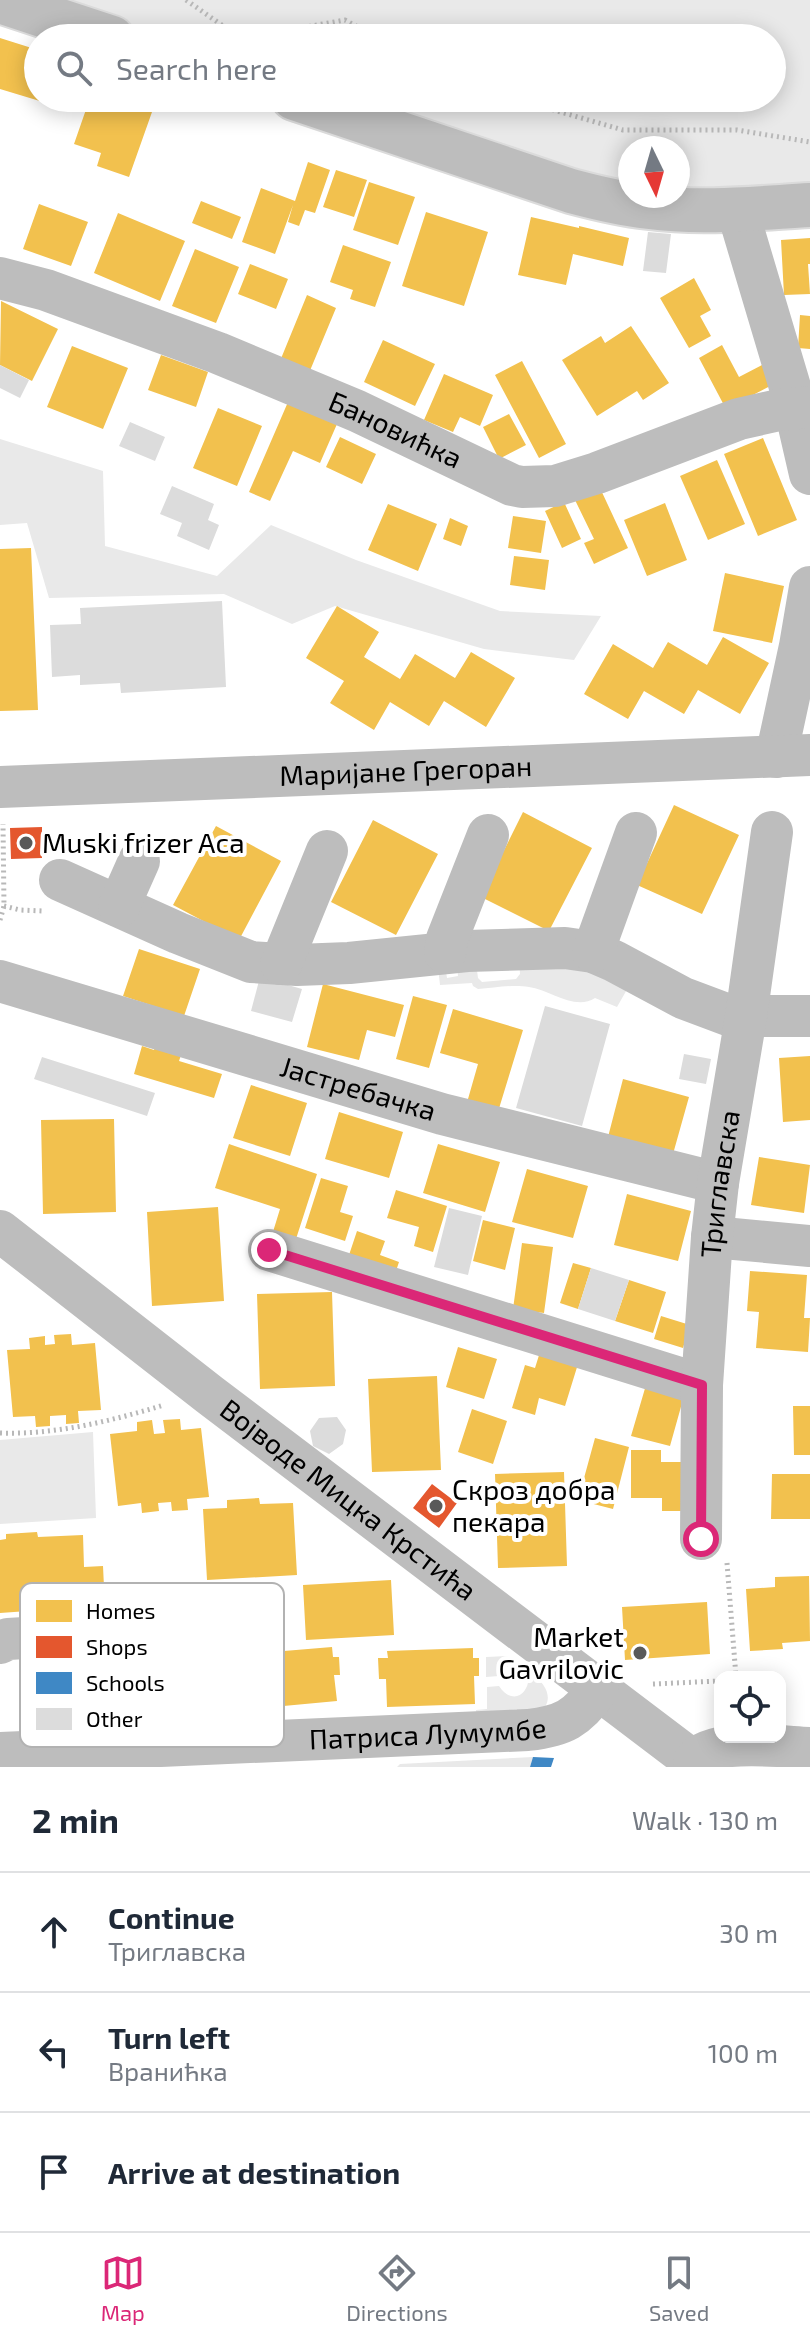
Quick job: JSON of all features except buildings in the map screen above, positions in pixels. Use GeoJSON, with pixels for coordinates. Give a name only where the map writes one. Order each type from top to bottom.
{"type":"FeatureCollection","features":[{"type":"Feature","properties":{"kind":"main road"},"geometry":{"type":"LineString","coordinates":[[0,1],[70,24]]}},
{"type":"Feature","properties":{"kind":"main road"},"geometry":{"type":"LineString","coordinates":[[336,112],[602,199],[650,207],[737,209],[810,205]]}},
{"type":"Feature","properties":{"kind":"street"},"geometry":{"type":"LineString","coordinates":[[737,209],[802,407],[810,474]]}},
{"type":"Feature","properties":{"kind":"street","name":"Бановићка"},"geometry":{"type":"LineString","coordinates":[[0,278],[46,290],[218,353],[357,411],[522,487],[555,486],[739,419],[802,407]]}},
{"type":"Feature","properties":{"kind":"street"},"geometry":{"type":"LineString","coordinates":[[793,756],[800,646],[810,587]]}},
{"type":"Feature","properties":{"kind":"street","name":"Маријане Грегоран"},"geometry":{"type":"LineString","coordinates":[[1,799],[793,756]]}},
{"type":"Feature","properties":{"kind":"street","name":"Триглавска"},"geometry":{"type":"LineString","coordinates":[[701,1539],[702,1385],[712,1237],[772,832]]}},
{"type":"Feature","properties":{"kind":"street"},"geometry":{"type":"LineString","coordinates":[[593,952],[636,833]]}},
{"type":"Feature","properties":{"kind":"street"},"geometry":{"type":"LineString","coordinates":[[445,953],[447,939],[488,835]]}},
{"type":"Feature","properties":{"kind":"street"},"geometry":{"type":"LineString","coordinates":[[281,964],[327,851]]}},
{"type":"Feature","properties":{"kind":"street"},"geometry":{"type":"LineString","coordinates":[[119,906],[139,861]]}},
{"type":"Feature","properties":{"kind":"street"},"geometry":{"type":"LineString","coordinates":[[54,896],[119,906],[251,962],[349,963],[445,953],[565,948],[593,952],[695,1003],[731,1016],[810,1016]]}},
{"type":"Feature","properties":{"kind":"street","name":"Јастребачка"},"geometry":{"type":"LineString","coordinates":[[0,981],[442,1114],[718,1183]]}},
{"type":"Feature","properties":{"kind":"street","name":"Војводе Мицка Крстића"},"geometry":{"type":"LineString","coordinates":[[0,1231],[696,1765]]}},
{"type":"Feature","properties":{"kind":"street"},"geometry":{"type":"LineString","coordinates":[[712,1237],[810,1246]]}},
{"type":"Feature","properties":{"kind":"street"},"geometry":{"type":"LineString","coordinates":[[269,1250],[702,1385]]}},
{"type":"Feature","properties":{"kind":"street"},"geometry":{"type":"LineString","coordinates":[[0,1643],[20,1638]]}},
{"type":"Feature","properties":{"kind":"street","name":"Патриса Лумумбе"},"geometry":{"type":"LineString","coordinates":[[284,1741],[545,1728],[568,1721],[583,1710],[598,1689]]}},
{"type":"Feature","properties":{"kind":"street","name":"Патриса Лумумбе"},"geometry":{"type":"LineString","coordinates":[[0,1753],[138,1747]]}},
{"type":"Feature","properties":{"kind":"street"},"geometry":{"type":"LineString","coordinates":[[753,1767],[741,1762],[696,1765],[699,1754],[720,1747],[810,1748]]}},
{"type":"Feature","properties":{"kind":"path"},"geometry":{"type":"LineString","coordinates":[[186,0],[220,24]]}},
{"type":"Feature","properties":{"kind":"path"},"geometry":{"type":"LineString","coordinates":[[322,24],[345,20],[352,24]]}},
{"type":"Feature","properties":{"kind":"path"},"geometry":{"type":"LineString","coordinates":[[561,112],[623,130],[737,130],[810,142]]}},
{"type":"Feature","properties":{"kind":"path"},"geometry":{"type":"LineString","coordinates":[[0,920],[4,906],[1,799]]}},
{"type":"Feature","properties":{"kind":"path"},"geometry":{"type":"LineString","coordinates":[[4,906],[20,910],[54,896]]}},
{"type":"Feature","properties":{"kind":"path"},"geometry":{"type":"LineString","coordinates":[[0,1433],[79,1426],[171,1403]]}},
{"type":"Feature","properties":{"kind":"path"},"geometry":{"type":"LineString","coordinates":[[730,1594],[736,1671]]}},
{"type":"Feature","properties":{"kind":"path"},"geometry":{"type":"LineString","coordinates":[[650,1684],[714,1681]]}},
{"type":"Feature","properties":{"kind":"shaded area"},"geometry":{"type":"Polygon","coordinates":[[[38,0],[810,0],[810,188],[690,188],[690,136],[618,136],[618,181],[593,178],[388,112],[786,112],[786,24],[113,24],[38,0]]]}},
{"type":"Feature","properties":{"kind":"shaded area"},"geometry":{"type":"Polygon","coordinates":[[[0,439],[103,471],[105,546],[217,576],[271,525],[356,560],[500,611],[601,616],[574,660],[484,649],[335,606],[292,624],[224,594],[49,598],[27,523],[0,525],[0,439]]]}},
{"type":"Feature","properties":{"kind":"shaded area"},"geometry":{"type":"Polygon","coordinates":[[[519,959],[633,979],[617,1007],[595,998],[571,1001],[523,986],[478,989],[472,983],[440,985],[438,967],[445,966],[447,978],[458,976],[457,965],[476,963],[478,978],[482,982],[516,979],[520,974],[519,959]]]}},
{"type":"Feature","properties":{"kind":"shaded area"},"geometry":{"type":"Polygon","coordinates":[[[93,1432],[96,1518],[0,1524],[0,1440],[93,1432]]]}},
{"type":"Feature","properties":{"kind":"shaded area"},"geometry":{"type":"Polygon","coordinates":[[[508,1656],[530,1671],[543,1684],[548,1699],[545,1707],[476,1714],[476,1710],[487,1709],[487,1687],[499,1686],[515,1697],[526,1688],[527,1674],[523,1668],[509,1666],[499,1676],[486,1677],[486,1657],[508,1656]]]}},
{"type":"Feature","properties":{"kind":"shaded area"},"geometry":{"type":"Polygon","coordinates":[[[533,1757],[530,1767],[397,1767],[400,1764],[533,1757]]]}},
{"type":"Feature","properties":{"kind":"place","name":"Muski frizer Aca"},"geometry":{"type":"Point","coordinates":[26,843]}},
{"type":"Feature","properties":{"kind":"place","name":"Скроз добра пекара"},"geometry":{"type":"Point","coordinates":[436,1506]}},
{"type":"Feature","properties":{"kind":"place","name":"Market Gavrilovic"},"geometry":{"type":"Point","coordinates":[640,1653]}},
{"type":"Feature","properties":{"kind":"route"},"geometry":{"type":"LineString","coordinates":[[269,1250],[702,1385],[701,1539]]}}]}
